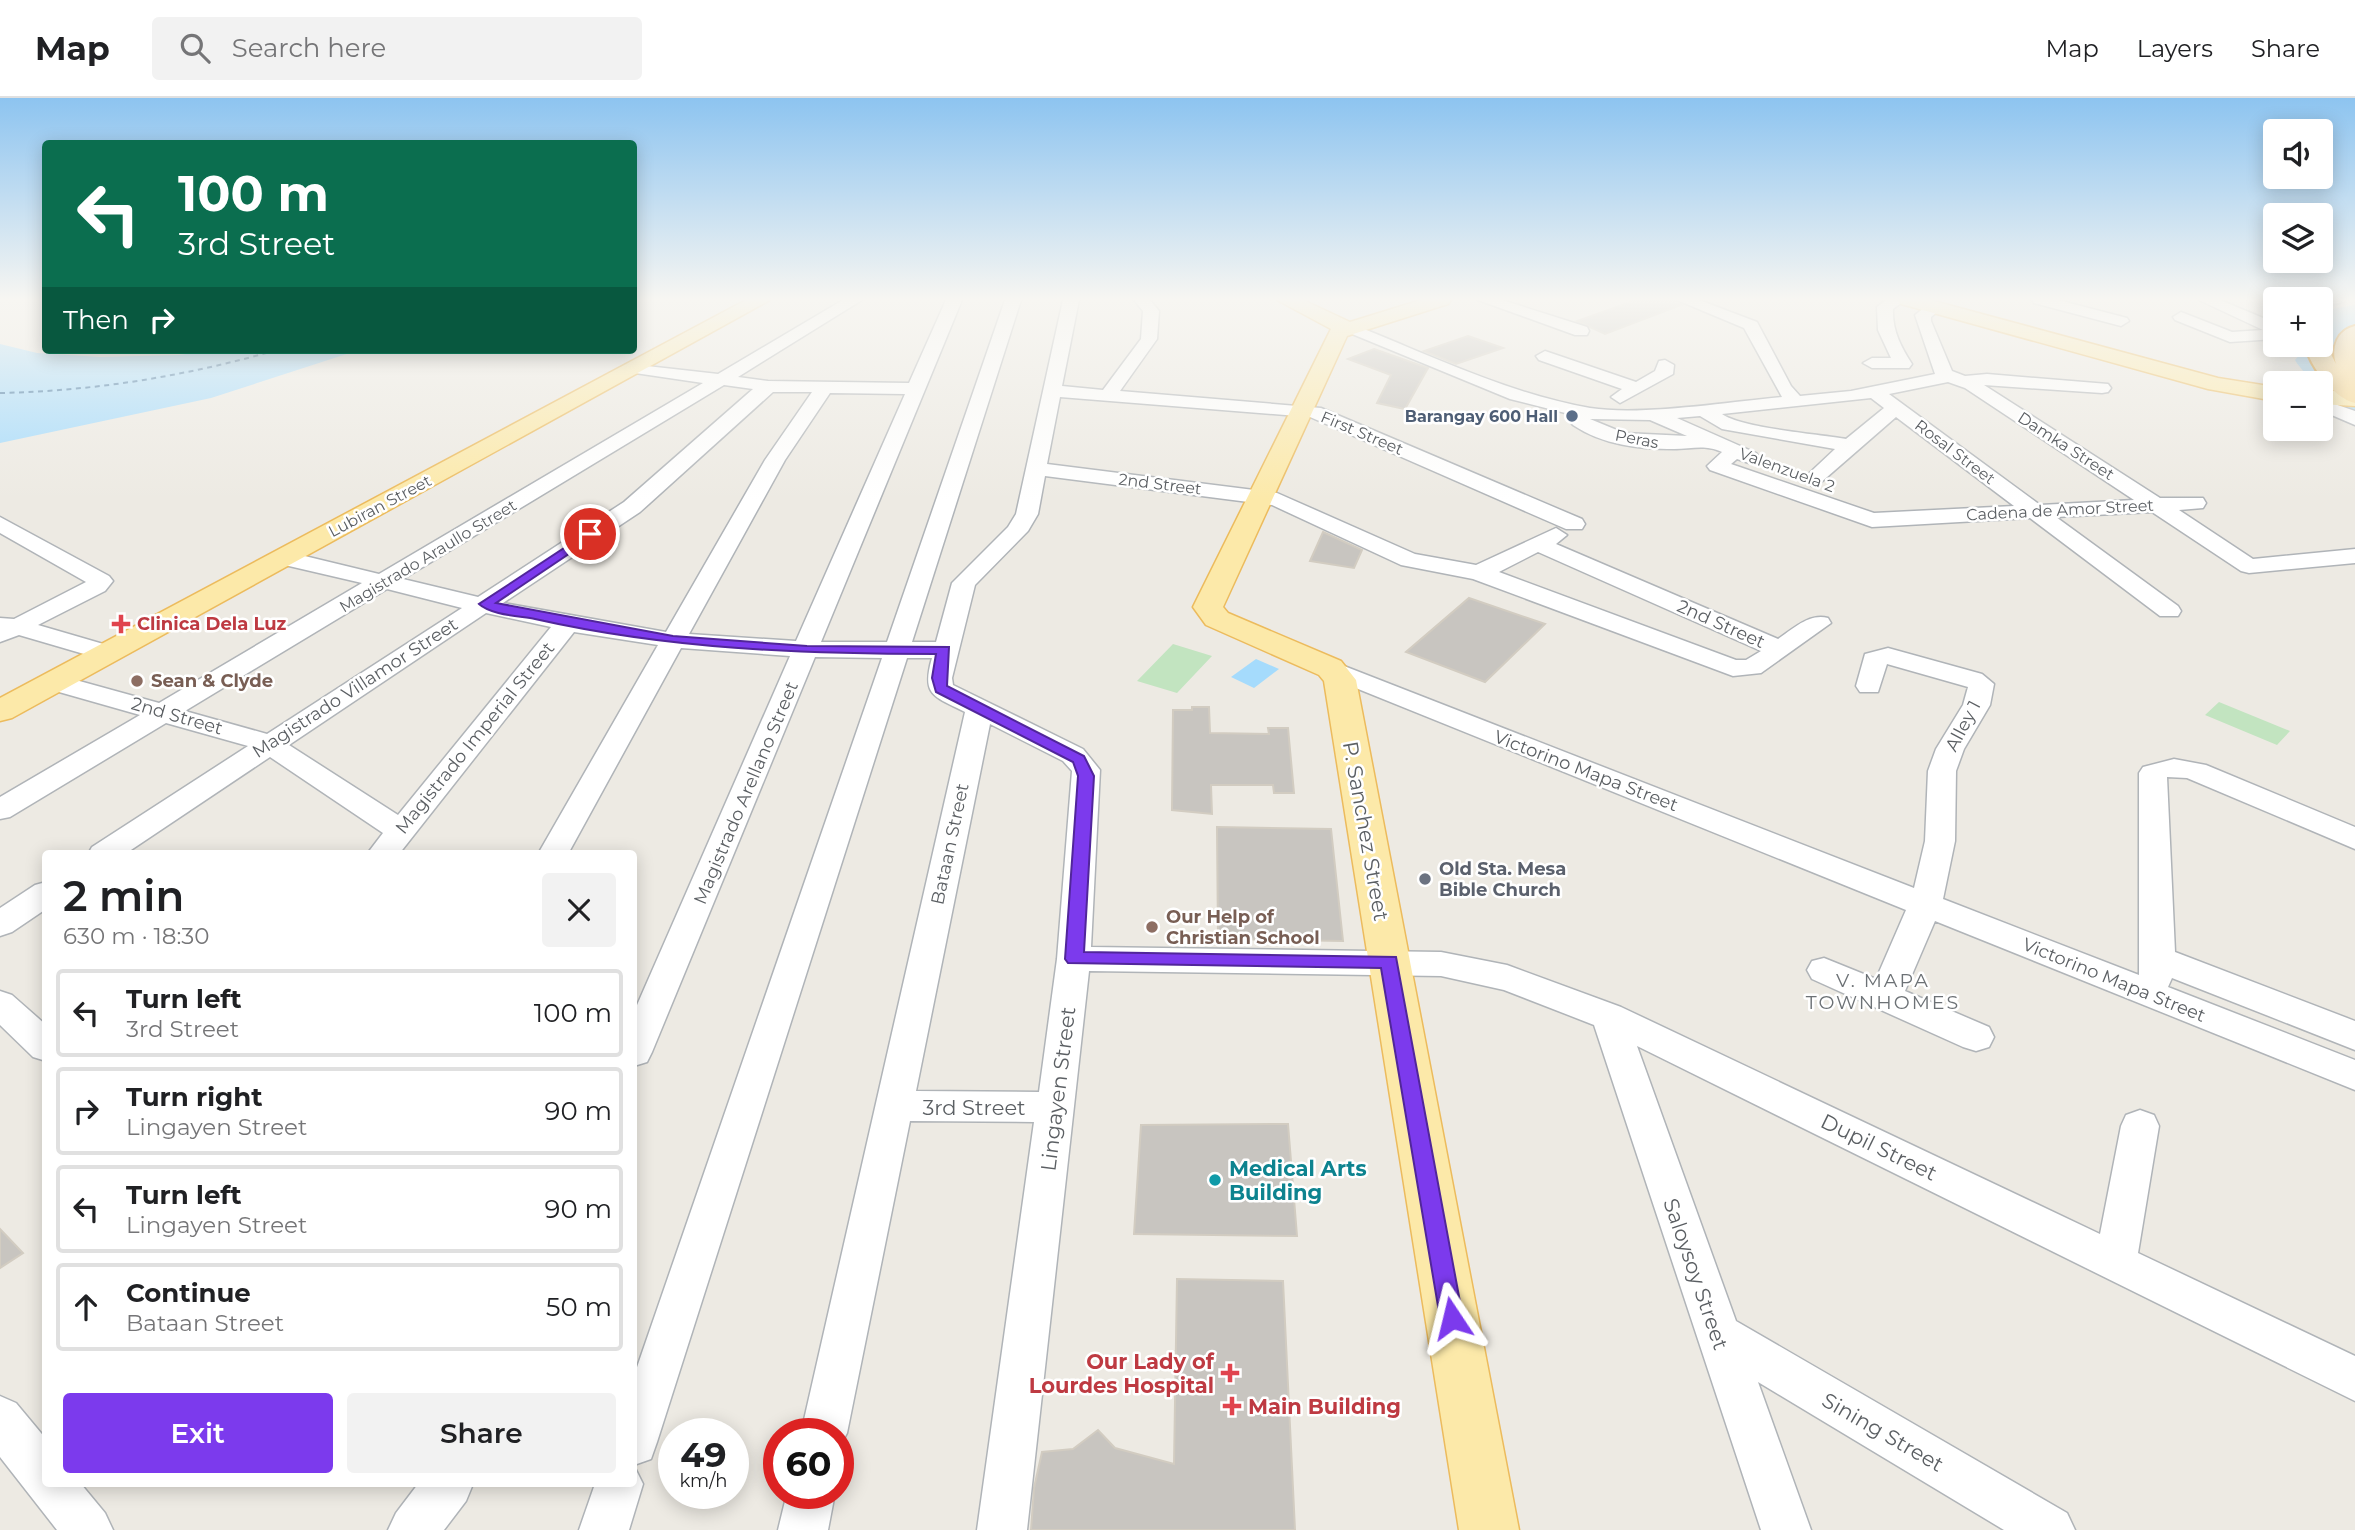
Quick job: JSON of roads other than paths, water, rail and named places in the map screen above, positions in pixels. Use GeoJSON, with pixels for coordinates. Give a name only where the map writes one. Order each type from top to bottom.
{"type":"FeatureCollection","features":[{"type":"Feature","properties":{"kind":"highway"},"geometry":{"type":"LineString","coordinates":[[2325,367],[2355,397]]}},
{"type":"Feature","properties":{"kind":"main road","name":"Victorino Mapa Street"},"geometry":{"type":"LineString","coordinates":[[1322,367],[1208,607],[1217,619],[1335,671]]}},
{"type":"Feature","properties":{"kind":"main road"},"geometry":{"type":"LineString","coordinates":[[2162,367],[2263,393]]}},
{"type":"Feature","properties":{"kind":"main road","name":"Lubiran Street"},"geometry":{"type":"LineString","coordinates":[[0,711],[635,368]]}},
{"type":"Feature","properties":{"kind":"main road"},"geometry":{"type":"LineString","coordinates":[[2333,397],[2355,397]]}},
{"type":"Feature","properties":{"kind":"main road","name":"P. Sanchez Street"},"geometry":{"type":"LineString","coordinates":[[1335,671],[1340,680],[1489,1530]]}},
{"type":"Feature","properties":{"kind":"street","name":"Magistrado Araullo Street"},"geometry":{"type":"LineString","coordinates":[[0,810],[743,367]]}},
{"type":"Feature","properties":{"kind":"street","name":"Magistrado Arellano Street"},"geometry":{"type":"LineString","coordinates":[[637,1045],[926,367]]}},
{"type":"Feature","properties":{"kind":"street"},"geometry":{"type":"LineString","coordinates":[[637,1432],[990,367]]}},
{"type":"Feature","properties":{"kind":"street"},"geometry":{"type":"LineString","coordinates":[[979,710],[941,689],[939,678],[944,650],[964,583],[1023,522],[1057,367]]}},
{"type":"Feature","properties":{"kind":"street"},"geometry":{"type":"LineString","coordinates":[[1109,394],[1129,367]]}},
{"type":"Feature","properties":{"kind":"street"},"geometry":{"type":"LineString","coordinates":[[1444,367],[1516,395],[1595,414],[1652,414],[1876,393],[1956,379],[2102,388]]}},
{"type":"Feature","properties":{"kind":"street"},"geometry":{"type":"LineString","coordinates":[[1582,367],[1644,385],[1665,386],[1722,423],[1848,444]]}},
{"type":"Feature","properties":{"kind":"street"},"geometry":{"type":"LineString","coordinates":[[1595,414],[1618,398],[1664,374],[1665,367]]}},
{"type":"Feature","properties":{"kind":"street"},"geometry":{"type":"LineString","coordinates":[[1772,367],[1783,388],[1787,417],[1772,446],[1773,455]]}},
{"type":"Feature","properties":{"kind":"street","name":"Damka Street"},"geometry":{"type":"LineString","coordinates":[[1940,367],[2249,566],[2355,556]]}},
{"type":"Feature","properties":{"kind":"street"},"geometry":{"type":"LineString","coordinates":[[635,368],[768,386],[917,389]]}},
{"type":"Feature","properties":{"kind":"street","name":"Magistrado Villamor Street"},"geometry":{"type":"LineString","coordinates":[[119,850],[268,743],[632,507],[768,386]]}},
{"type":"Feature","properties":{"kind":"street"},"geometry":{"type":"LineString","coordinates":[[555,850],[775,460],[824,387]]}},
{"type":"Feature","properties":{"kind":"street","name":"First Street"},"geometry":{"type":"LineString","coordinates":[[1052,391],[1300,410],[1322,415],[1574,524],[1541,545]]}},
{"type":"Feature","properties":{"kind":"street","name":"Rosal Street"},"geometry":{"type":"LineString","coordinates":[[1876,393],[2169,611]]}},
{"type":"Feature","properties":{"kind":"street"},"geometry":{"type":"LineString","coordinates":[[1812,480],[1840,456],[1848,444],[1896,408]]}},
{"type":"Feature","properties":{"kind":"street"},"geometry":{"type":"LineString","coordinates":[[2333,408],[2355,419]]}},
{"type":"Feature","properties":{"kind":"street","name":"Peras"},"geometry":{"type":"LineString","coordinates":[[1595,414],[1580,422],[1612,435],[1638,441],[1681,444],[1710,439]]}},
{"type":"Feature","properties":{"kind":"street","name":"Valenzuela 2"},"geometry":{"type":"LineString","coordinates":[[1652,414],[1735,451],[1924,517]]}},
{"type":"Feature","properties":{"kind":"street","name":"Cadena de Amor Street"},"geometry":{"type":"LineString","coordinates":[[1735,451],[1717,466],[1872,520],[2195,503]]}},
{"type":"Feature","properties":{"kind":"street","name":"2nd Street"},"geometry":{"type":"LineString","coordinates":[[1036,469],[1277,499],[1409,560],[1479,573],[1733,668],[1752,668],[1781,650]]}},
{"type":"Feature","properties":{"kind":"street"},"geometry":{"type":"LineString","coordinates":[[0,524],[101,581],[4,628]]}},
{"type":"Feature","properties":{"kind":"street"},"geometry":{"type":"LineString","coordinates":[[1479,573],[1541,545]]}},
{"type":"Feature","properties":{"kind":"street","name":"2nd Street"},"geometry":{"type":"LineString","coordinates":[[1541,545],[1781,650]]}},
{"type":"Feature","properties":{"kind":"street"},"geometry":{"type":"LineString","coordinates":[[284,558],[568,623],[673,640],[807,650],[944,650]]}},
{"type":"Feature","properties":{"kind":"street","name":"Magistrado Imperial Street"},"geometry":{"type":"LineString","coordinates":[[385,850],[568,623]]}},
{"type":"Feature","properties":{"kind":"street"},"geometry":{"type":"LineString","coordinates":[[1781,650],[1819,623]]}},
{"type":"Feature","properties":{"kind":"street"},"geometry":{"type":"LineString","coordinates":[[4,628],[108,653]]}},
{"type":"Feature","properties":{"kind":"street","name":"Alley 1"},"geometry":{"type":"LineString","coordinates":[[1869,686],[1874,659],[1888,656],[1908,659],[1982,684],[1979,700],[1950,748],[1942,771],[1940,843],[1926,905]]}},
{"type":"Feature","properties":{"kind":"street","name":"Victorino Mapa Street"},"geometry":{"type":"LineString","coordinates":[[1335,671],[2345,1071]]}},
{"type":"Feature","properties":{"kind":"street","name":"2nd Street"},"geometry":{"type":"LineString","coordinates":[[54,682],[268,743],[400,830]]}},
{"type":"Feature","properties":{"kind":"street","name":"Lingayen Street"},"geometry":{"type":"LineString","coordinates":[[979,710],[1073,755],[1086,770],[1074,959],[1002,1530]]}},
{"type":"Feature","properties":{"kind":"street","name":"Bataan Street"},"geometry":{"type":"LineString","coordinates":[[827,1418],[979,710]]}},
{"type":"Feature","properties":{"kind":"street"},"geometry":{"type":"LineString","coordinates":[[2148,993],[2156,975],[2158,960],[2153,773],[2168,768],[2196,771],[2355,839]]}},
{"type":"Feature","properties":{"kind":"street"},"geometry":{"type":"LineString","coordinates":[[0,923],[42,896]]}},
{"type":"Feature","properties":{"kind":"street"},"geometry":{"type":"LineString","coordinates":[[1885,997],[1926,905]]}},
{"type":"Feature","properties":{"kind":"street"},"geometry":{"type":"LineString","coordinates":[[1074,959],[1389,961]]}},
{"type":"Feature","properties":{"kind":"street"},"geometry":{"type":"LineString","coordinates":[[2158,960],[2347,1033],[2345,1071]]}},
{"type":"Feature","properties":{"kind":"street","name":"Dupil Street"},"geometry":{"type":"LineString","coordinates":[[1389,961],[1489,971],[1528,983],[1609,1016],[2355,1379]]}},
{"type":"Feature","properties":{"kind":"street"},"geometry":{"type":"LineString","coordinates":[[1824,970],[1976,1037]]}},
{"type":"Feature","properties":{"kind":"street"},"geometry":{"type":"LineString","coordinates":[[0,1004],[42,1043]]}},
{"type":"Feature","properties":{"kind":"street","name":"Saloysoy Street"},"geometry":{"type":"LineString","coordinates":[[1609,1016],[1786,1530]]}},
{"type":"Feature","properties":{"kind":"street","name":"3rd Street"},"geometry":{"type":"LineString","coordinates":[[893,1106],[1056,1107]]}},
{"type":"Feature","properties":{"kind":"street"},"geometry":{"type":"LineString","coordinates":[[2116,1261],[2140,1126]]}},
{"type":"Feature","properties":{"kind":"street","name":"Sining Street"},"geometry":{"type":"LineString","coordinates":[[1717,1334],[2050,1530]]}},
{"type":"Feature","properties":{"kind":"street"},"geometry":{"type":"LineString","coordinates":[[0,1419],[42,1473]]}},
{"type":"Feature","properties":{"kind":"street"},"geometry":{"type":"LineString","coordinates":[[52,1487],[79,1527]]}},
{"type":"Feature","properties":{"kind":"street"},"geometry":{"type":"LineString","coordinates":[[413,1530],[447,1487]]}},
{"type":"Feature","properties":{"kind":"street"},"geometry":{"type":"LineString","coordinates":[[604,1530],[619,1487]]}},
{"type":"Feature","properties":{"kind":"street"},"geometry":{"type":"LineString","coordinates":[[803,1530],[808,1509]]}},
{"type":"Feature","properties":{"kind":"water"},"geometry":{"type":"Polygon","coordinates":[[[0,367],[307,367],[211,398],[0,443],[0,367]]]}},
{"type":"Feature","properties":{"kind":"water"},"geometry":{"type":"Polygon","coordinates":[[[2300,367],[2355,367],[2355,413],[2333,396],[2333,371],[2304,371],[2300,367]]]}},
{"type":"Feature","properties":{"kind":"water"},"geometry":{"type":"Polygon","coordinates":[[[1256,659],[1279,669],[1254,688],[1231,677],[1256,659]]]}},
{"type":"Feature","properties":{"kind":"place","name":"Barangay 600 Hall"},"geometry":{"type":"Point","coordinates":[1572,416]}},
{"type":"Feature","properties":{"kind":"place","name":"Clinica Dela Luz"},"geometry":{"type":"Point","coordinates":[121,624]}},
{"type":"Feature","properties":{"kind":"place","name":"Sean & Clyde"},"geometry":{"type":"Point","coordinates":[137,681]}},
{"type":"Feature","properties":{"kind":"place","name":"Old Sta. Mesa Bible Church"},"geometry":{"type":"Point","coordinates":[1425,879]}},
{"type":"Feature","properties":{"kind":"place","name":"Our Help of Christian School"},"geometry":{"type":"Point","coordinates":[1152,927]}},
{"type":"Feature","properties":{"kind":"place","name":"Medical Arts Building"},"geometry":{"type":"Point","coordinates":[1215,1180]}},
{"type":"Feature","properties":{"kind":"place","name":"Our Lady of Lourdes Hospital"},"geometry":{"type":"Point","coordinates":[1230,1373]}},
{"type":"Feature","properties":{"kind":"place","name":"Main Building"},"geometry":{"type":"Point","coordinates":[1232,1406]}},
{"type":"Feature","properties":{"kind":"district","name":"V. MAPA TOWNHOMES"},"geometry":{"type":"Point","coordinates":[1883,991]}}]}
